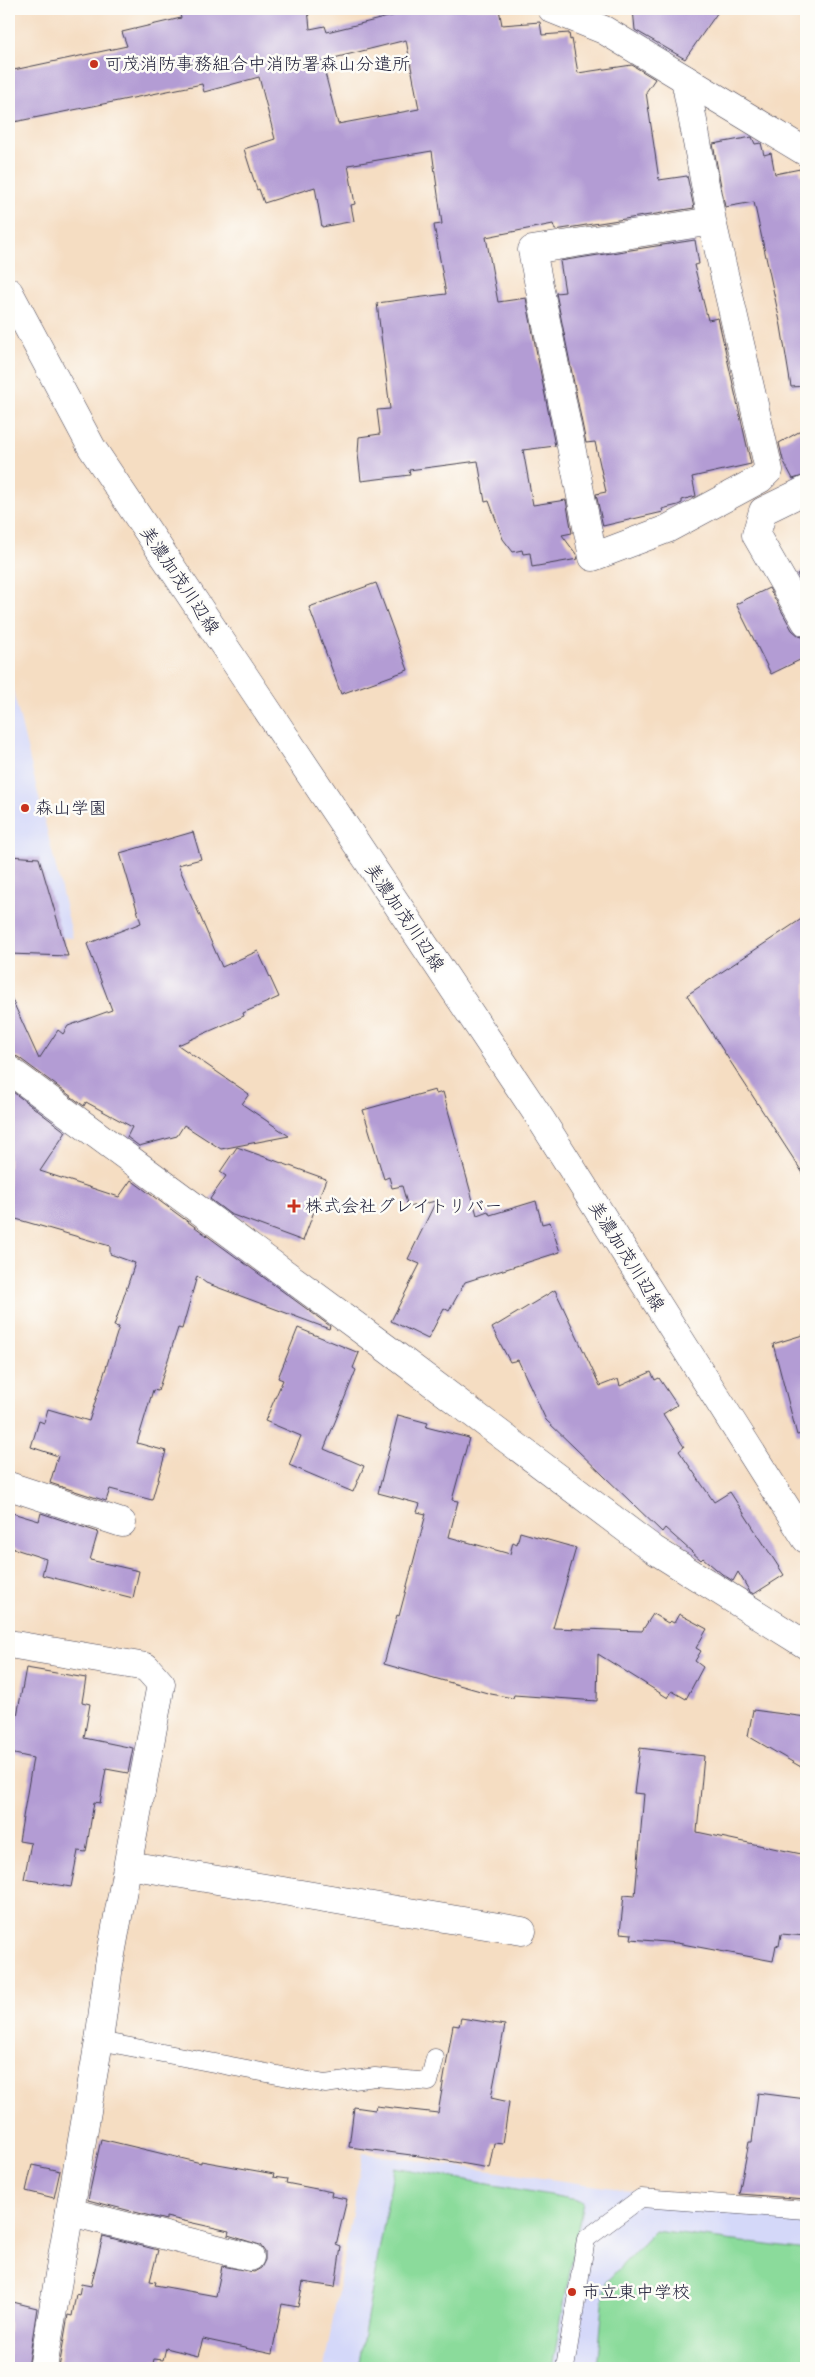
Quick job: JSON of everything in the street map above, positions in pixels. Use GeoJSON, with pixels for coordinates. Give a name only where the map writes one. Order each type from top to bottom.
{"type":"FeatureCollection","features":[{"type":"Feature","properties":{"kind":"street"},"geometry":{"type":"LineString","coordinates":[[552,9],[604,30],[806,152]]}},
{"type":"Feature","properties":{"kind":"street"},"geometry":{"type":"LineString","coordinates":[[685,80],[712,220],[769,470],[760,478],[667,529],[593,557],[532,250],[712,220]]}},
{"type":"Feature","properties":{"kind":"street","name":"美濃加茂川辺線"},"geometry":{"type":"LineString","coordinates":[[9,292],[92,448],[534,1110],[806,1539]]}},
{"type":"Feature","properties":{"kind":"street"},"geometry":{"type":"LineString","coordinates":[[806,490],[763,511],[756,535],[806,622]]}},
{"type":"Feature","properties":{"kind":"street"},"geometry":{"type":"LineString","coordinates":[[9,1070],[386,1348],[653,1549],[806,1645]]}},
{"type":"Feature","properties":{"kind":"street"},"geometry":{"type":"LineString","coordinates":[[9,1486],[122,1522]]}},
{"type":"Feature","properties":{"kind":"street"},"geometry":{"type":"LineString","coordinates":[[9,1644],[146,1667],[161,1684],[109,1965],[99,2041],[43,2368]]}},
{"type":"Feature","properties":{"kind":"street"},"geometry":{"type":"LineString","coordinates":[[128,1865],[522,1931]]}},
{"type":"Feature","properties":{"kind":"street"},"geometry":{"type":"LineString","coordinates":[[70,2212],[250,2257]]}},
{"type":"Feature","properties":{"kind":"lane"},"geometry":{"type":"LineString","coordinates":[[99,2041],[325,2084],[376,2077],[429,2082],[435,2058]]}},
{"type":"Feature","properties":{"kind":"lane"},"geometry":{"type":"LineString","coordinates":[[565,2368],[586,2239],[641,2198],[806,2210]]}},
{"type":"Feature","properties":{"kind":"shaded area","name":"森山学園"},"geometry":{"type":"Polygon","coordinates":[[[9,682],[11,682],[73,938],[9,934],[9,682]]]}},
{"type":"Feature","properties":{"kind":"shaded area","name":"市立東中学校"},"geometry":{"type":"Polygon","coordinates":[[[363,2153],[806,2215],[806,2368],[324,2368],[363,2153]]]}},
{"type":"Feature","properties":{"kind":"green space"},"geometry":{"type":"Polygon","coordinates":[[[394,2167],[583,2201],[552,2368],[358,2368],[394,2167]]]}},
{"type":"Feature","properties":{"kind":"green space"},"geometry":{"type":"Polygon","coordinates":[[[655,2231],[806,2250],[806,2368],[597,2368],[605,2283],[655,2231]]]}},
{"type":"Feature","properties":{"kind":"building"},"geometry":{"type":"Polygon","coordinates":[[[178,9],[308,9],[310,29],[325,26],[327,32],[400,14],[399,9],[499,9],[502,25],[540,22],[542,35],[569,33],[570,40],[572,39],[578,73],[632,65],[655,79],[646,92],[659,180],[687,176],[694,208],[555,230],[553,224],[486,237],[498,302],[526,298],[555,446],[523,450],[533,505],[566,500],[572,533],[562,535],[578,559],[532,567],[530,553],[523,554],[522,550],[513,552],[503,539],[489,501],[485,502],[478,461],[409,470],[410,475],[361,481],[358,454],[359,437],[380,434],[377,410],[390,409],[377,303],[446,294],[434,225],[442,224],[432,151],[348,165],[355,204],[351,205],[354,221],[322,227],[315,187],[264,203],[259,189],[257,190],[244,149],[275,139],[259,77],[204,92],[202,84],[9,123],[9,71],[127,46],[122,32],[181,18],[178,9]],[[406,40],[322,61],[338,124],[419,109],[406,40]]]}},
{"type":"Feature","properties":{"kind":"building"},"geometry":{"type":"Polygon","coordinates":[[[633,9],[720,9],[685,59],[635,30],[633,9]]]}},
{"type":"Feature","properties":{"kind":"building"},"geometry":{"type":"Polygon","coordinates":[[[752,137],[755,144],[761,143],[764,155],[771,153],[775,174],[800,169],[801,175],[806,174],[806,386],[791,387],[781,326],[754,202],[725,207],[713,144],[752,137]]]}},
{"type":"Feature","properties":{"kind":"building"},"geometry":{"type":"Polygon","coordinates":[[[695,240],[699,264],[694,265],[708,320],[718,318],[751,464],[692,477],[696,496],[682,500],[682,503],[678,505],[662,509],[663,512],[603,526],[596,494],[606,492],[595,442],[586,443],[556,293],[565,292],[560,261],[695,240]]]}},
{"type":"Feature","properties":{"kind":"building"},"geometry":{"type":"Polygon","coordinates":[[[806,428],[806,475],[793,479],[783,460],[779,443],[806,428]]]}},
{"type":"Feature","properties":{"kind":"building"},"geometry":{"type":"Polygon","coordinates":[[[806,569],[806,591],[797,574],[806,569]]]}},
{"type":"Feature","properties":{"kind":"building"},"geometry":{"type":"Polygon","coordinates":[[[376,583],[408,670],[341,694],[309,607],[376,583]]]}},
{"type":"Feature","properties":{"kind":"building"},"geometry":{"type":"Polygon","coordinates":[[[769,588],[792,630],[799,636],[806,638],[806,657],[771,674],[736,604],[769,588]]]}},
{"type":"Feature","properties":{"kind":"building"},"geometry":{"type":"Polygon","coordinates":[[[193,832],[201,859],[178,865],[222,967],[258,951],[279,997],[243,1013],[244,1016],[178,1045],[249,1094],[242,1104],[289,1136],[221,1149],[184,1125],[177,1136],[139,1146],[127,1137],[132,1127],[86,1102],[84,1106],[18,1057],[9,1055],[9,993],[39,1059],[58,1030],[63,1034],[68,1026],[112,1010],[87,944],[141,923],[120,853],[193,832]]]}},
{"type":"Feature","properties":{"kind":"building"},"geometry":{"type":"Polygon","coordinates":[[[9,856],[39,858],[68,956],[9,954],[9,856]]]}},
{"type":"Feature","properties":{"kind":"building"},"geometry":{"type":"Polygon","coordinates":[[[806,916],[806,1178],[687,995],[806,916]]]}},
{"type":"Feature","properties":{"kind":"building"},"geometry":{"type":"Polygon","coordinates":[[[9,1089],[66,1132],[40,1171],[119,1197],[131,1180],[330,1326],[329,1329],[206,1283],[197,1276],[182,1329],[178,1328],[158,1391],[153,1390],[137,1443],[166,1451],[152,1500],[110,1489],[106,1501],[50,1483],[58,1456],[31,1447],[39,1421],[44,1423],[48,1409],[89,1421],[119,1327],[114,1326],[135,1263],[110,1254],[110,1246],[9,1217],[9,1089]]]}},
{"type":"Feature","properties":{"kind":"building"},"geometry":{"type":"Polygon","coordinates":[[[435,1090],[436,1094],[443,1092],[477,1215],[488,1211],[490,1215],[536,1201],[542,1224],[550,1222],[560,1252],[465,1282],[449,1311],[444,1308],[428,1339],[391,1321],[420,1264],[408,1259],[436,1201],[408,1207],[402,1186],[392,1188],[389,1177],[384,1179],[363,1110],[435,1090]]]}},
{"type":"Feature","properties":{"kind":"building"},"geometry":{"type":"Polygon","coordinates":[[[237,1147],[326,1179],[303,1241],[230,1214],[210,1199],[226,1176],[220,1172],[237,1147]]]}},
{"type":"Feature","properties":{"kind":"building"},"geometry":{"type":"Polygon","coordinates":[[[555,1290],[600,1386],[618,1379],[620,1386],[651,1372],[655,1380],[659,1378],[677,1405],[663,1414],[684,1447],[679,1451],[714,1502],[730,1492],[784,1575],[754,1594],[750,1592],[738,1572],[733,1581],[722,1574],[703,1558],[701,1560],[665,1528],[662,1532],[546,1420],[518,1360],[510,1362],[492,1328],[555,1290]]]}},
{"type":"Feature","properties":{"kind":"building"},"geometry":{"type":"Polygon","coordinates":[[[298,1328],[359,1353],[353,1368],[356,1370],[324,1449],[364,1466],[353,1492],[289,1465],[301,1436],[265,1421],[283,1380],[278,1378],[298,1328]]]}},
{"type":"Feature","properties":{"kind":"building"},"geometry":{"type":"Polygon","coordinates":[[[806,1334],[806,1433],[797,1435],[773,1344],[806,1334]]]}},
{"type":"Feature","properties":{"kind":"building"},"geometry":{"type":"Polygon","coordinates":[[[398,1415],[428,1423],[426,1427],[469,1438],[452,1500],[458,1501],[449,1537],[510,1554],[513,1542],[517,1544],[520,1532],[576,1548],[553,1628],[642,1631],[653,1614],[668,1623],[670,1621],[674,1623],[679,1614],[707,1629],[696,1648],[701,1651],[695,1661],[703,1667],[686,1699],[672,1691],[668,1698],[598,1654],[597,1701],[514,1695],[513,1698],[491,1694],[384,1664],[397,1615],[399,1616],[426,1514],[417,1512],[420,1504],[378,1493],[398,1415]]]}},
{"type":"Feature","properties":{"kind":"building"},"geometry":{"type":"Polygon","coordinates":[[[9,1512],[39,1521],[41,1513],[98,1532],[90,1560],[139,1571],[133,1598],[42,1575],[46,1559],[9,1547],[9,1512]]]}},
{"type":"Feature","properties":{"kind":"building"},"geometry":{"type":"Polygon","coordinates":[[[26,1668],[86,1678],[82,1702],[90,1704],[84,1738],[133,1748],[128,1773],[106,1769],[100,1803],[94,1802],[86,1852],[78,1851],[71,1887],[24,1879],[31,1843],[19,1841],[33,1758],[10,1753],[26,1668]]]}},
{"type":"Feature","properties":{"kind":"building"},"geometry":{"type":"Polygon","coordinates":[[[753,1710],[806,1717],[806,1741],[801,1767],[748,1736],[753,1710]]]}},
{"type":"Feature","properties":{"kind":"building"},"geometry":{"type":"Polygon","coordinates":[[[640,1748],[704,1756],[697,1832],[806,1855],[806,1936],[781,1934],[779,1946],[776,1945],[773,1961],[677,1943],[631,1939],[632,1934],[620,1933],[624,1895],[635,1896],[644,1794],[634,1793],[640,1748]]]}},
{"type":"Feature","properties":{"kind":"building"},"geometry":{"type":"Polygon","coordinates":[[[461,2018],[505,2025],[491,2098],[509,2102],[503,2144],[494,2143],[489,2168],[349,2147],[354,2107],[375,2110],[376,2106],[438,2113],[453,2025],[459,2026],[461,2018]]]}},
{"type":"Feature","properties":{"kind":"building"},"geometry":{"type":"Polygon","coordinates":[[[758,2093],[806,2099],[806,2199],[739,2194],[749,2142],[752,2142],[758,2093]]]}},
{"type":"Feature","properties":{"kind":"building"},"geometry":{"type":"Polygon","coordinates":[[[101,2139],[201,2163],[201,2161],[274,2174],[273,2177],[287,2179],[286,2183],[332,2192],[331,2196],[347,2199],[336,2245],[341,2247],[335,2287],[303,2282],[298,2307],[282,2304],[272,2354],[203,2339],[198,2356],[166,2348],[163,2360],[154,2359],[152,2368],[59,2368],[68,2315],[72,2316],[76,2294],[79,2295],[81,2284],[91,2286],[103,2236],[158,2250],[150,2281],[156,2282],[155,2285],[216,2296],[222,2266],[254,2272],[261,2268],[265,2260],[265,2252],[260,2245],[228,2235],[229,2231],[166,2217],[166,2220],[88,2200],[101,2139]]]}},
{"type":"Feature","properties":{"kind":"building"},"geometry":{"type":"Polygon","coordinates":[[[32,2165],[60,2171],[54,2198],[26,2191],[32,2165]]]}},
{"type":"Feature","properties":{"kind":"building"},"geometry":{"type":"Polygon","coordinates":[[[9,2301],[37,2308],[28,2368],[9,2365],[9,2301]]]}},
{"type":"Feature","properties":{"kind":"place","name":"可茂消防事務組合中消防署森山分遣所"},"geometry":{"type":"Point","coordinates":[94,64]}},
{"type":"Feature","properties":{"kind":"place","name":"森山学園"},"geometry":{"type":"Point","coordinates":[25,808]}},
{"type":"Feature","properties":{"kind":"place","name":"株式会社グレイトリバー"},"geometry":{"type":"Point","coordinates":[294,1206]}},
{"type":"Feature","properties":{"kind":"place","name":"市立東中学校"},"geometry":{"type":"Point","coordinates":[572,2292]}}]}
